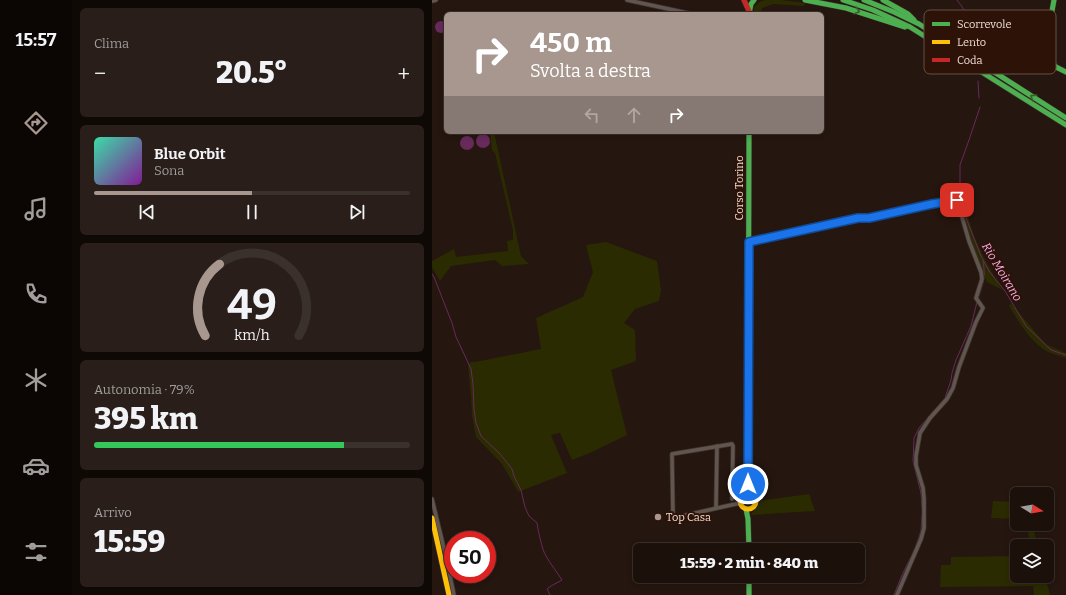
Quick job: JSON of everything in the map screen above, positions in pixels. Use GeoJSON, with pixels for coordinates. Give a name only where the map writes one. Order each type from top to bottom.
{"type":"FeatureCollection","features":[{"type":"Feature","properties":{"kind":"main road"},"geometry":{"type":"LineString","coordinates":[[744,0],[749,12]]}},
{"type":"Feature","properties":{"kind":"main road"},"geometry":{"type":"LineString","coordinates":[[749,12],[751,4],[754,0]]}},
{"type":"Feature","properties":{"kind":"main road"},"geometry":{"type":"LineString","coordinates":[[805,0],[852,10],[919,32]]}},
{"type":"Feature","properties":{"kind":"main road"},"geometry":{"type":"LineString","coordinates":[[843,0],[872,9],[899,21],[924,35]]}},
{"type":"Feature","properties":{"kind":"main road"},"geometry":{"type":"LineString","coordinates":[[864,0],[894,12],[924,27]]}},
{"type":"Feature","properties":{"kind":"main road"},"geometry":{"type":"LineString","coordinates":[[883,0],[908,14],[919,24]]}},
{"type":"Feature","properties":{"kind":"main road"},"geometry":{"type":"LineString","coordinates":[[1052,10],[1054,0]]}},
{"type":"Feature","properties":{"kind":"main road"},"geometry":{"type":"LineString","coordinates":[[1056,67],[1066,72]]}},
{"type":"Feature","properties":{"kind":"main road"},"geometry":{"type":"LineString","coordinates":[[985,74],[1066,125]]}},
{"type":"Feature","properties":{"kind":"main road"},"geometry":{"type":"LineString","coordinates":[[997,74],[1066,118]]}},
{"type":"Feature","properties":{"kind":"main road","name":"Corso Torino"},"geometry":{"type":"LineString","coordinates":[[748,484],[749,134]]}},
{"type":"Feature","properties":{"kind":"main road"},"geometry":{"type":"LineString","coordinates":[[746,493],[748,484]]}},
{"type":"Feature","properties":{"kind":"main road"},"geometry":{"type":"LineString","coordinates":[[748,484],[752,494],[756,497],[755,505],[749,509],[742,507],[740,503],[741,496],[746,493],[752,494]]}},
{"type":"Feature","properties":{"kind":"main road"},"geometry":{"type":"LineString","coordinates":[[749,509],[749,543]]}},
{"type":"Feature","properties":{"kind":"main road"},"geometry":{"type":"LineString","coordinates":[[432,518],[449,595]]}},
{"type":"Feature","properties":{"kind":"main road"},"geometry":{"type":"LineString","coordinates":[[432,536],[444,595]]}},
{"type":"Feature","properties":{"kind":"main road"},"geometry":{"type":"LineString","coordinates":[[749,583],[749,595]]}},
{"type":"Feature","properties":{"kind":"street"},"geometry":{"type":"LineString","coordinates":[[432,1],[436,0]]}},
{"type":"Feature","properties":{"kind":"street"},"geometry":{"type":"LineString","coordinates":[[627,0],[683,12]]}},
{"type":"Feature","properties":{"kind":"street"},"geometry":{"type":"LineString","coordinates":[[749,242],[858,218],[869,218],[932,204],[958,200],[969,241],[981,272],[982,279],[978,300],[984,308],[976,322],[959,367],[953,388],[947,399],[920,432],[916,466],[923,488],[924,528],[922,539],[897,595]]}},
{"type":"Feature","properties":{"kind":"street"},"geometry":{"type":"LineString","coordinates":[[732,499],[732,445],[716,446],[672,454],[673,518],[740,503]]}},
{"type":"Feature","properties":{"kind":"street"},"geometry":{"type":"LineString","coordinates":[[716,446],[716,508]]}},
{"type":"Feature","properties":{"kind":"street"},"geometry":{"type":"LineString","coordinates":[[432,499],[454,595]]}},
{"type":"Feature","properties":{"kind":"shaded area"},"geometry":{"type":"Polygon","coordinates":[[[781,0],[805,3],[804,6],[773,4],[762,8],[761,12],[754,12],[754,7],[761,1],[781,0]]]}},
{"type":"Feature","properties":{"kind":"shaded area"},"geometry":{"type":"Polygon","coordinates":[[[441,21],[443,22],[444,32],[441,33],[437,31],[435,27],[437,23],[441,21]]]}},
{"type":"Feature","properties":{"kind":"shaded area"},"geometry":{"type":"Polygon","coordinates":[[[483,134],[488,136],[490,141],[488,146],[483,148],[478,146],[476,141],[478,136],[483,134]]]}},
{"type":"Feature","properties":{"kind":"shaded area"},"geometry":{"type":"Polygon","coordinates":[[[490,134],[494,134],[521,256],[529,264],[502,266],[495,260],[451,266],[440,281],[432,267],[432,261],[454,249],[456,257],[508,251],[507,241],[513,240],[513,230],[495,153],[492,150],[490,134]]]}},
{"type":"Feature","properties":{"kind":"shaded area"},"geometry":{"type":"Polygon","coordinates":[[[467,136],[472,138],[474,143],[472,148],[467,150],[462,148],[460,143],[462,138],[467,136]]]}},
{"type":"Feature","properties":{"kind":"shaded area"},"geometry":{"type":"Polygon","coordinates":[[[956,183],[959,197],[955,197],[944,186],[956,183]]]}},
{"type":"Feature","properties":{"kind":"shaded area"},"geometry":{"type":"Polygon","coordinates":[[[959,202],[963,202],[974,236],[985,260],[1002,290],[987,282],[973,247],[959,202]]]}},
{"type":"Feature","properties":{"kind":"shaded area"},"geometry":{"type":"Polygon","coordinates":[[[606,242],[657,261],[661,290],[659,301],[635,309],[624,323],[635,330],[636,361],[611,370],[627,435],[572,460],[560,433],[551,435],[567,473],[518,492],[502,464],[476,437],[472,416],[468,365],[471,362],[541,349],[536,318],[583,297],[593,272],[586,245],[606,242]]]}},
{"type":"Feature","properties":{"kind":"shaded area"},"geometry":{"type":"Polygon","coordinates":[[[1011,303],[1047,345],[1066,353],[1066,358],[1048,352],[1030,337],[1009,306],[1011,303]]]}},
{"type":"Feature","properties":{"kind":"shaded area"},"geometry":{"type":"Polygon","coordinates":[[[809,494],[815,511],[751,515],[759,501],[809,494]]]}},
{"type":"Feature","properties":{"kind":"shaded area"},"geometry":{"type":"Polygon","coordinates":[[[993,501],[1010,502],[1010,519],[991,518],[993,501]]]}},
{"type":"Feature","properties":{"kind":"shaded area"},"geometry":{"type":"Polygon","coordinates":[[[1028,531],[1034,531],[1036,539],[1029,539],[1028,531]]]}},
{"type":"Feature","properties":{"kind":"shaded area"},"geometry":{"type":"Polygon","coordinates":[[[1010,556],[1010,583],[1047,583],[1050,595],[1034,595],[1033,586],[940,587],[941,565],[951,565],[951,557],[1010,556]]]}},
{"type":"Feature","properties":{"kind":"waterway","name":"Rio Moirano"},"geometry":{"type":"LineString","coordinates":[[957,0],[964,10]]}},
{"type":"Feature","properties":{"kind":"waterway","name":"Rio Moirano"},"geometry":{"type":"LineString","coordinates":[[978,81],[979,98]]}},
{"type":"Feature","properties":{"kind":"waterway","name":"Rio Moirano"},"geometry":{"type":"LineString","coordinates":[[980,107],[960,165],[960,191],[966,218],[981,256],[989,271],[1005,291],[1026,326],[1051,350],[1066,355]]}},
{"type":"Feature","properties":{"kind":"waterway"},"geometry":{"type":"LineString","coordinates":[[978,299],[983,284],[983,261]]}},
{"type":"Feature","properties":{"kind":"waterway"},"geometry":{"type":"LineString","coordinates":[[432,274],[452,323],[456,337],[471,369],[476,423],[481,436],[500,454],[512,469],[521,490],[529,516],[537,523],[540,540],[545,553],[562,580],[547,589],[550,595]]}},
{"type":"Feature","properties":{"kind":"waterway"},"geometry":{"type":"LineString","coordinates":[[922,507],[921,493],[913,461],[914,438],[919,428],[945,398],[956,360],[971,326],[977,302]]}},
{"type":"Feature","properties":{"kind":"waterway"},"geometry":{"type":"LineString","coordinates":[[916,546],[921,531],[922,516]]}},
{"type":"Feature","properties":{"kind":"waterway"},"geometry":{"type":"LineString","coordinates":[[894,595],[915,549]]}},
{"type":"Feature","properties":{"kind":"traffic: fast"},"geometry":{"type":"LineString","coordinates":[[749,12],[751,4],[754,0]]}},
{"type":"Feature","properties":{"kind":"traffic: fast"},"geometry":{"type":"LineString","coordinates":[[805,0],[846,8],[905,27]]}},
{"type":"Feature","properties":{"kind":"traffic: fast"},"geometry":{"type":"LineString","coordinates":[[843,0],[873,10],[910,27],[924,36]]}},
{"type":"Feature","properties":{"kind":"traffic: fast"},"geometry":{"type":"LineString","coordinates":[[864,0],[894,12],[924,27]]}},
{"type":"Feature","properties":{"kind":"traffic: fast"},"geometry":{"type":"LineString","coordinates":[[883,0],[908,14],[914,20]]}},
{"type":"Feature","properties":{"kind":"traffic: fast"},"geometry":{"type":"LineString","coordinates":[[1052,10],[1054,0]]}},
{"type":"Feature","properties":{"kind":"traffic: fast"},"geometry":{"type":"LineString","coordinates":[[1056,67],[1066,72]]}},
{"type":"Feature","properties":{"kind":"traffic: fast"},"geometry":{"type":"LineString","coordinates":[[985,74],[1066,125]]}},
{"type":"Feature","properties":{"kind":"traffic: fast"},"geometry":{"type":"LineString","coordinates":[[997,74],[1066,118]]}},
{"type":"Feature","properties":{"kind":"traffic: fast"},"geometry":{"type":"LineString","coordinates":[[746,493],[748,484],[749,134]]}},
{"type":"Feature","properties":{"kind":"traffic: fast"},"geometry":{"type":"LineString","coordinates":[[746,509],[749,543]]}},
{"type":"Feature","properties":{"kind":"traffic: fast"},"geometry":{"type":"LineString","coordinates":[[749,583],[749,595]]}},
{"type":"Feature","properties":{"kind":"traffic: slow"},"geometry":{"type":"LineString","coordinates":[[745,493],[751,493],[756,498],[756,501],[754,507],[751,509],[745,509],[740,504],[740,498],[745,493]]}},
{"type":"Feature","properties":{"kind":"traffic: slow"},"geometry":{"type":"LineString","coordinates":[[432,518],[449,595]]}},
{"type":"Feature","properties":{"kind":"traffic: jam"},"geometry":{"type":"LineString","coordinates":[[744,0],[749,11]]}},
{"type":"Feature","properties":{"kind":"place","name":"Top Casa"},"geometry":{"type":"Point","coordinates":[658,517]}},
{"type":"Feature","properties":{"kind":"route"},"geometry":{"type":"LineString","coordinates":[[748,484],[749,242],[828,224],[845,222],[858,218],[869,218],[957,200]]}}]}
